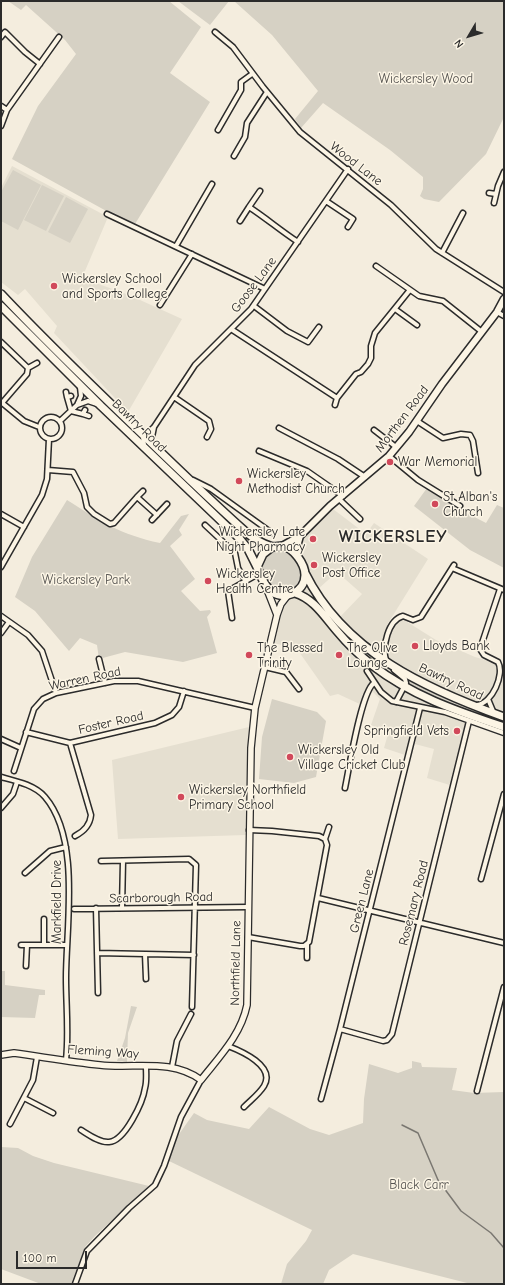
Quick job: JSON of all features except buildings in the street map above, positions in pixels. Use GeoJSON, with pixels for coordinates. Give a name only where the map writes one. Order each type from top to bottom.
{"type":"FeatureCollection","features":[{"type":"Feature","properties":{"kind":"main road","name":"Bawtry Road"},"geometry":{"type":"LineString","coordinates":[[1,294],[57,353],[218,507],[254,539],[272,547]]}},
{"type":"Feature","properties":{"kind":"main road","name":"Morthen Road"},"geometry":{"type":"LineString","coordinates":[[282,546],[300,536],[389,456],[417,421],[442,384],[497,312],[504,299]]}},
{"type":"Feature","properties":{"kind":"main road","name":"Bawtry Road"},"geometry":{"type":"LineString","coordinates":[[1,306],[101,406],[240,540],[258,570]]}},
{"type":"Feature","properties":{"kind":"main road"},"geometry":{"type":"LineString","coordinates":[[297,556],[300,536]]}},
{"type":"Feature","properties":{"kind":"main road"},"geometry":{"type":"LineString","coordinates":[[282,546],[292,550],[297,556],[305,573],[302,584],[291,594],[278,595],[266,587],[258,570],[263,554],[272,547],[282,546]]}},
{"type":"Feature","properties":{"kind":"main road","name":"Bawtry Road"},"geometry":{"type":"LineString","coordinates":[[305,573],[318,596],[334,616],[369,649],[388,664],[442,694],[501,716]]}},
{"type":"Feature","properties":{"kind":"main road","name":"Bawtry Road"},"geometry":{"type":"LineString","coordinates":[[291,594],[310,600],[356,651],[396,682],[436,703],[504,727]]}},
{"type":"Feature","properties":{"kind":"street"},"geometry":{"type":"LineString","coordinates":[[1,38],[5,32],[40,64]]}},
{"type":"Feature","properties":{"kind":"street","name":"Wood Lane"},"geometry":{"type":"LineString","coordinates":[[215,32],[233,47],[252,74],[300,132],[392,205],[429,243],[442,253],[504,292]]}},
{"type":"Feature","properties":{"kind":"street"},"geometry":{"type":"LineString","coordinates":[[1,126],[8,110],[59,37]]}},
{"type":"Feature","properties":{"kind":"street"},"geometry":{"type":"LineString","coordinates":[[218,130],[241,90],[241,82],[252,74]]}},
{"type":"Feature","properties":{"kind":"street"},"geometry":{"type":"LineString","coordinates":[[234,156],[245,137],[248,123],[267,92]]}},
{"type":"Feature","properties":{"kind":"street"},"geometry":{"type":"LineString","coordinates":[[1,106],[8,110]]}},
{"type":"Feature","properties":{"kind":"street","name":"Goose Lane"},"geometry":{"type":"LineString","coordinates":[[144,436],[154,427],[195,365],[254,306],[348,169]]}},
{"type":"Feature","properties":{"kind":"street"},"geometry":{"type":"LineString","coordinates":[[494,203],[504,172]]}},
{"type":"Feature","properties":{"kind":"street"},"geometry":{"type":"LineString","coordinates":[[176,246],[212,184]]}},
{"type":"Feature","properties":{"kind":"street"},"geometry":{"type":"LineString","coordinates":[[240,220],[260,191]]}},
{"type":"Feature","properties":{"kind":"street"},"geometry":{"type":"LineString","coordinates":[[489,193],[496,194]]}},
{"type":"Feature","properties":{"kind":"street"},"geometry":{"type":"LineString","coordinates":[[326,201],[353,219],[348,227]]}},
{"type":"Feature","properties":{"kind":"street"},"geometry":{"type":"LineString","coordinates":[[249,207],[298,242]]}},
{"type":"Feature","properties":{"kind":"street"},"geometry":{"type":"LineString","coordinates":[[442,253],[463,213]]}},
{"type":"Feature","properties":{"kind":"street"},"geometry":{"type":"LineString","coordinates":[[107,214],[265,289]]}},
{"type":"Feature","properties":{"kind":"street"},"geometry":{"type":"LineString","coordinates":[[160,305],[192,254]]}},
{"type":"Feature","properties":{"kind":"street"},"geometry":{"type":"LineString","coordinates":[[376,266],[409,291],[419,296],[443,301],[482,332]]}},
{"type":"Feature","properties":{"kind":"street"},"geometry":{"type":"LineString","coordinates":[[335,405],[337,398],[352,379],[365,369],[371,358],[371,346],[375,332],[409,291]]}},
{"type":"Feature","properties":{"kind":"street"},"geometry":{"type":"LineString","coordinates":[[254,306],[287,331],[308,342],[319,327]]}},
{"type":"Feature","properties":{"kind":"street"},"geometry":{"type":"LineString","coordinates":[[395,309],[417,325]]}},
{"type":"Feature","properties":{"kind":"street"},"geometry":{"type":"LineString","coordinates":[[497,312],[504,316]]}},
{"type":"Feature","properties":{"kind":"street"},"geometry":{"type":"LineString","coordinates":[[231,329],[337,398]]}},
{"type":"Feature","properties":{"kind":"street"},"geometry":{"type":"LineString","coordinates":[[1,342],[28,368]]}},
{"type":"Feature","properties":{"kind":"street"},"geometry":{"type":"LineString","coordinates":[[36,363],[28,368],[27,374],[1,403],[24,421],[40,427]]}},
{"type":"Feature","properties":{"kind":"street"},"geometry":{"type":"LineString","coordinates":[[77,405],[82,392],[79,384]]}},
{"type":"Feature","properties":{"kind":"street"},"geometry":{"type":"LineString","coordinates":[[66,392],[69,396],[70,411]]}},
{"type":"Feature","properties":{"kind":"street"},"geometry":{"type":"LineString","coordinates":[[174,397],[209,421],[211,429],[207,437]]}},
{"type":"Feature","properties":{"kind":"street"},"geometry":{"type":"LineString","coordinates":[[60,421],[77,405],[88,401],[101,406]]}},
{"type":"Feature","properties":{"kind":"street"},"geometry":{"type":"LineString","coordinates":[[70,411],[84,412],[89,416]]}},
{"type":"Feature","properties":{"kind":"street"},"geometry":{"type":"LineString","coordinates":[[54,416],[60,421],[62,426],[60,435],[57,438],[49,439],[42,435],[40,427],[40,423],[46,417],[54,416]]}},
{"type":"Feature","properties":{"kind":"street"},"geometry":{"type":"LineString","coordinates":[[417,421],[443,438],[461,434],[470,435],[473,441],[478,473]]}},
{"type":"Feature","properties":{"kind":"street","name":"Goose Lane"},"geometry":{"type":"LineString","coordinates":[[150,442],[154,427]]}},
{"type":"Feature","properties":{"kind":"street"},"geometry":{"type":"LineString","coordinates":[[279,428],[338,459],[366,477]]}},
{"type":"Feature","properties":{"kind":"street"},"geometry":{"type":"LineString","coordinates":[[374,430],[396,447]]}},
{"type":"Feature","properties":{"kind":"street"},"geometry":{"type":"LineString","coordinates":[[144,436],[142,443],[148,451]]}},
{"type":"Feature","properties":{"kind":"street"},"geometry":{"type":"LineString","coordinates":[[1,567],[42,495],[47,480],[49,439]]}},
{"type":"Feature","properties":{"kind":"street"},"geometry":{"type":"LineString","coordinates":[[259,451],[307,471],[341,498],[360,519]]}},
{"type":"Feature","properties":{"kind":"street"},"geometry":{"type":"LineString","coordinates":[[389,456],[418,480],[460,506]]}},
{"type":"Feature","properties":{"kind":"street"},"geometry":{"type":"LineString","coordinates":[[48,470],[73,472],[84,493],[86,503],[90,511],[110,524],[114,523],[143,491]]}},
{"type":"Feature","properties":{"kind":"street","name":"Bawtry Road"},"geometry":{"type":"LineString","coordinates":[[186,477],[212,489],[272,533]]}},
{"type":"Feature","properties":{"kind":"street"},"geometry":{"type":"LineString","coordinates":[[137,497],[157,515]]}},
{"type":"Feature","properties":{"kind":"street"},"geometry":{"type":"LineString","coordinates":[[218,507],[225,499]]}},
{"type":"Feature","properties":{"kind":"street"},"geometry":{"type":"LineString","coordinates":[[152,520],[167,504]]}},
{"type":"Feature","properties":{"kind":"street"},"geometry":{"type":"LineString","coordinates":[[1,514],[24,527]]}},
{"type":"Feature","properties":{"kind":"street"},"geometry":{"type":"LineString","coordinates":[[205,525],[235,553],[238,568],[245,580]]}},
{"type":"Feature","properties":{"kind":"street"},"geometry":{"type":"LineString","coordinates":[[388,664],[385,650],[387,645],[385,638],[396,620],[403,616],[413,620],[421,617],[453,566],[502,590],[480,649],[484,655],[498,662],[502,672],[496,691],[482,704],[471,705]]}},
{"type":"Feature","properties":{"kind":"street"},"geometry":{"type":"LineString","coordinates":[[232,618],[228,591],[258,570]]}},
{"type":"Feature","properties":{"kind":"street"},"geometry":{"type":"LineString","coordinates":[[266,587],[277,615]]}},
{"type":"Feature","properties":{"kind":"street","name":"Northfield Lane"},"geometry":{"type":"LineString","coordinates":[[75,1284],[87,1251],[129,1208],[155,1185],[164,1166],[181,1117],[201,1080],[228,1046],[241,1025],[247,1005],[250,762],[255,708],[277,615],[281,604],[291,594]]}},
{"type":"Feature","properties":{"kind":"street"},"geometry":{"type":"LineString","coordinates":[[1,616],[28,635],[42,651],[56,693]]}},
{"type":"Feature","properties":{"kind":"street"},"geometry":{"type":"LineString","coordinates":[[1,633],[9,622]]}},
{"type":"Feature","properties":{"kind":"street"},"geometry":{"type":"LineString","coordinates":[[369,649],[378,651],[385,650]]}},
{"type":"Feature","properties":{"kind":"street"},"geometry":{"type":"LineString","coordinates":[[99,659],[105,683]]}},
{"type":"Feature","properties":{"kind":"street","name":"Bawtry Road"},"geometry":{"type":"LineString","coordinates":[[388,664],[405,679],[406,683],[396,702]]}},
{"type":"Feature","properties":{"kind":"street"},"geometry":{"type":"LineString","coordinates":[[265,667],[286,672],[299,689]]}},
{"type":"Feature","properties":{"kind":"street"},"geometry":{"type":"LineString","coordinates":[[367,671],[374,683],[387,698],[396,702],[420,708],[430,708],[504,734]]}},
{"type":"Feature","properties":{"kind":"street","name":"Warren Road"},"geometry":{"type":"LineString","coordinates":[[14,771],[32,713],[37,705],[48,695],[121,680],[138,681],[255,708]]}},
{"type":"Feature","properties":{"kind":"street"},"geometry":{"type":"LineString","coordinates":[[396,682],[399,695]]}},
{"type":"Feature","properties":{"kind":"street"},"geometry":{"type":"LineString","coordinates":[[346,788],[360,718],[370,687],[374,683]]}},
{"type":"Feature","properties":{"kind":"street","name":"Foster Road"},"geometry":{"type":"LineString","coordinates":[[26,732],[70,743],[167,719],[179,707],[184,691]]}},
{"type":"Feature","properties":{"kind":"street"},"geometry":{"type":"LineString","coordinates":[[488,699],[491,708],[501,716]]}},
{"type":"Feature","properties":{"kind":"street","name":"Green Lane"},"geometry":{"type":"LineString","coordinates":[[321,1099],[340,1029],[420,708]]}},
{"type":"Feature","properties":{"kind":"street","name":"Rosemary Road"},"geometry":{"type":"LineString","coordinates":[[340,1029],[379,1040],[387,1040],[392,1034],[469,721]]}},
{"type":"Feature","properties":{"kind":"street"},"geometry":{"type":"LineString","coordinates":[[1,739],[21,748]]}},
{"type":"Feature","properties":{"kind":"street"},"geometry":{"type":"LineString","coordinates":[[70,743],[91,815],[88,825],[81,833],[75,836]]}},
{"type":"Feature","properties":{"kind":"street","name":"Markfield Drive"},"geometry":{"type":"LineString","coordinates":[[1,777],[35,789],[46,797],[59,820],[66,847],[69,866],[66,1010],[68,1039],[66,1060]]}},
{"type":"Feature","properties":{"kind":"street"},"geometry":{"type":"LineString","coordinates":[[1,808],[13,794],[17,782]]}},
{"type":"Feature","properties":{"kind":"street"},"geometry":{"type":"LineString","coordinates":[[481,879],[504,794]]}},
{"type":"Feature","properties":{"kind":"street"},"geometry":{"type":"LineString","coordinates":[[307,958],[307,944],[310,939],[318,898],[327,845],[325,839],[329,827]]}},
{"type":"Feature","properties":{"kind":"street"},"geometry":{"type":"LineString","coordinates":[[249,830],[272,830],[318,836],[325,839]]}},
{"type":"Feature","properties":{"kind":"street"},"geometry":{"type":"LineString","coordinates":[[25,873],[50,851],[66,847]]}},
{"type":"Feature","properties":{"kind":"street"},"geometry":{"type":"LineString","coordinates":[[102,861],[189,859],[193,862],[196,869],[192,1007]]}},
{"type":"Feature","properties":{"kind":"street"},"geometry":{"type":"LineString","coordinates":[[122,908],[123,861]]}},
{"type":"Feature","properties":{"kind":"street"},"geometry":{"type":"LineString","coordinates":[[318,898],[504,943]]}},
{"type":"Feature","properties":{"kind":"street","name":"Scarborough Road"},"geometry":{"type":"LineString","coordinates":[[74,908],[248,907]]}},
{"type":"Feature","properties":{"kind":"street"},"geometry":{"type":"LineString","coordinates":[[96,908],[98,994]]}},
{"type":"Feature","properties":{"kind":"street"},"geometry":{"type":"LineString","coordinates":[[44,920],[44,945]]}},
{"type":"Feature","properties":{"kind":"street"},"geometry":{"type":"LineString","coordinates":[[248,937],[300,946],[307,944]]}},
{"type":"Feature","properties":{"kind":"street"},"geometry":{"type":"LineString","coordinates":[[21,945],[67,945]]}},
{"type":"Feature","properties":{"kind":"street"},"geometry":{"type":"LineString","coordinates":[[26,966],[27,945]]}},
{"type":"Feature","properties":{"kind":"street"},"geometry":{"type":"LineString","coordinates":[[97,953],[194,955]]}},
{"type":"Feature","properties":{"kind":"street"},"geometry":{"type":"LineString","coordinates":[[145,954],[146,979]]}},
{"type":"Feature","properties":{"kind":"street"},"geometry":{"type":"LineString","coordinates":[[478,1091],[504,987]]}},
{"type":"Feature","properties":{"kind":"street"},"geometry":{"type":"LineString","coordinates":[[172,1067],[177,1041],[190,1014]]}},
{"type":"Feature","properties":{"kind":"street"},"geometry":{"type":"LineString","coordinates":[[228,1046],[256,1061],[266,1076],[264,1086],[244,1107]]}},
{"type":"Feature","properties":{"kind":"street","name":"Fleming Way"},"geometry":{"type":"LineString","coordinates":[[1,1055],[14,1054],[106,1066],[172,1067],[187,1072],[201,1080]]}},
{"type":"Feature","properties":{"kind":"street"},"geometry":{"type":"LineString","coordinates":[[10,1124],[34,1075],[37,1057]]}},
{"type":"Feature","properties":{"kind":"street"},"geometry":{"type":"LineString","coordinates":[[81,1130],[102,1142],[108,1143],[124,1134],[142,1099],[146,1080],[146,1066]]}},
{"type":"Feature","properties":{"kind":"street"},"geometry":{"type":"LineString","coordinates":[[24,1098],[53,1113]]}},
{"type":"Feature","properties":{"kind":"shaded area","name":"Wickersley School and Sports College"},"geometry":{"type":"Polygon","coordinates":[[[12,166],[108,217],[82,278],[129,295],[182,319],[128,412],[54,333],[57,326],[25,289],[18,295],[1,282],[1,188],[12,166]]]}},
{"type":"Feature","properties":{"kind":"shaded area"},"geometry":{"type":"Polygon","coordinates":[[[333,509],[366,534],[374,523],[428,559],[387,625],[391,628],[396,621],[404,620],[436,640],[475,657],[493,662],[496,665],[497,670],[495,678],[504,680],[504,736],[469,721],[453,786],[427,778],[434,749],[411,743],[408,756],[384,748],[388,734],[371,725],[380,699],[370,689],[364,706],[338,694],[330,696],[297,649],[274,643],[284,604],[304,587],[300,553],[301,538],[320,519],[321,520],[333,509]],[[337,572],[317,590],[339,618],[362,594],[337,572]]]}},
{"type":"Feature","properties":{"kind":"shaded area","name":"Wickersley Northfield Primary School"},"geometry":{"type":"Polygon","coordinates":[[[249,727],[246,835],[118,839],[112,760],[249,727]]]}},
{"type":"Feature","properties":{"kind":"green space"},"geometry":{"type":"Polygon","coordinates":[[[8,1],[169,1],[201,27],[170,73],[210,102],[135,224],[110,213],[12,159],[38,106],[76,54],[65,40],[26,5],[21,10],[8,1]]]}},
{"type":"Feature","properties":{"kind":"green space"},"geometry":{"type":"Polygon","coordinates":[[[178,1],[229,1],[210,25],[178,1]]]}},
{"type":"Feature","properties":{"kind":"green space","name":"Wickersley Wood"},"geometry":{"type":"Polygon","coordinates":[[[234,1],[504,1],[504,117],[486,154],[439,202],[424,199],[420,196],[423,189],[423,177],[390,150],[323,103],[301,128],[295,119],[318,91],[272,35],[234,1]]]}},
{"type":"Feature","properties":{"kind":"green space"},"geometry":{"type":"Polygon","coordinates":[[[13,170],[41,185],[18,230],[1,221],[1,192],[13,170]]]}},
{"type":"Feature","properties":{"kind":"green space"},"geometry":{"type":"Polygon","coordinates":[[[42,185],[64,196],[46,231],[24,220],[42,185]]]}},
{"type":"Feature","properties":{"kind":"green space"},"geometry":{"type":"Polygon","coordinates":[[[66,197],[88,209],[70,243],[48,232],[66,197]]]}},
{"type":"Feature","properties":{"kind":"green space"},"geometry":{"type":"Polygon","coordinates":[[[427,488],[459,509],[486,523],[497,505],[504,508],[504,568],[470,550],[414,506],[427,488]]]}},
{"type":"Feature","properties":{"kind":"green space","name":"Wickersley Park"},"geometry":{"type":"Polygon","coordinates":[[[67,500],[111,526],[134,536],[160,543],[181,516],[189,514],[179,530],[182,535],[170,546],[195,579],[181,591],[200,611],[210,610],[211,612],[207,617],[217,653],[183,662],[125,652],[99,659],[97,645],[80,638],[69,651],[35,611],[15,597],[32,557],[67,500]]]}},
{"type":"Feature","properties":{"kind":"green space"},"geometry":{"type":"Polygon","coordinates":[[[280,549],[285,551],[295,560],[301,577],[295,588],[286,592],[278,591],[270,586],[262,569],[264,560],[269,553],[280,549]]]}},
{"type":"Feature","properties":{"kind":"green space"},"geometry":{"type":"Polygon","coordinates":[[[407,680],[449,701],[504,721],[504,725],[450,706],[408,685],[407,680]]]}},
{"type":"Feature","properties":{"kind":"green space","name":"Wickersley Old Village Cricket Club"},"geometry":{"type":"Polygon","coordinates":[[[272,699],[317,712],[326,721],[316,777],[294,783],[259,779],[262,737],[272,699]]]}},
{"type":"Feature","properties":{"kind":"green space"},"geometry":{"type":"Polygon","coordinates":[[[1,971],[5,971],[5,985],[45,990],[45,995],[39,995],[35,1018],[1,1017],[1,971]]]}},
{"type":"Feature","properties":{"kind":"green space"},"geometry":{"type":"Polygon","coordinates":[[[131,1006],[137,1007],[128,1033],[127,1062],[117,1061],[125,1038],[131,1006]]]}},
{"type":"Feature","properties":{"kind":"green space","name":"Black Carr"},"geometry":{"type":"Polygon","coordinates":[[[412,1061],[421,1063],[422,1067],[457,1068],[452,1090],[474,1093],[504,1092],[504,1284],[471,1284],[353,1254],[329,1270],[323,1284],[281,1284],[287,1264],[306,1241],[312,1230],[169,1161],[177,1137],[194,1113],[207,1120],[249,1129],[269,1107],[310,1129],[329,1135],[363,1123],[364,1099],[369,1064],[398,1073],[412,1068],[412,1061]]]}},
{"type":"Feature","properties":{"kind":"green space"},"geometry":{"type":"Polygon","coordinates":[[[1,1147],[18,1148],[33,1156],[54,1163],[149,1186],[85,1247],[71,1284],[41,1284],[1,1269],[1,1147]]]}},
{"type":"Feature","properties":{"kind":"waterway"},"geometry":{"type":"LineString","coordinates":[[402,1125],[418,1133],[438,1180],[461,1211],[491,1233],[504,1248]]}},
{"type":"Feature","properties":{"kind":"place","name":"Wickersley School and Sports College"},"geometry":{"type":"Point","coordinates":[54,286]}},
{"type":"Feature","properties":{"kind":"place","name":"War Memorial"},"geometry":{"type":"Point","coordinates":[390,462]}},
{"type":"Feature","properties":{"kind":"place","name":"Wickersley Methodist Church"},"geometry":{"type":"Point","coordinates":[239,481]}},
{"type":"Feature","properties":{"kind":"place","name":"St Alban's Church"},"geometry":{"type":"Point","coordinates":[435,504]}},
{"type":"Feature","properties":{"kind":"place","name":"Wickersley Late Night Pharmacy"},"geometry":{"type":"Point","coordinates":[313,539]}},
{"type":"Feature","properties":{"kind":"place","name":"Wickersley Post Office"},"geometry":{"type":"Point","coordinates":[314,565]}},
{"type":"Feature","properties":{"kind":"place","name":"Wickersley Health Centre"},"geometry":{"type":"Point","coordinates":[208,581]}},
{"type":"Feature","properties":{"kind":"place","name":"Lloyds Bank"},"geometry":{"type":"Point","coordinates":[415,646]}},
{"type":"Feature","properties":{"kind":"place","name":"The Blessed Trinity"},"geometry":{"type":"Point","coordinates":[249,655]}},
{"type":"Feature","properties":{"kind":"place","name":"The Olive Lounge"},"geometry":{"type":"Point","coordinates":[339,655]}},
{"type":"Feature","properties":{"kind":"place","name":"Springfield Vets"},"geometry":{"type":"Point","coordinates":[457,731]}},
{"type":"Feature","properties":{"kind":"place","name":"Wickersley Old Village Cricket Club"},"geometry":{"type":"Point","coordinates":[290,757]}},
{"type":"Feature","properties":{"kind":"place","name":"Wickersley Northfield Primary School"},"geometry":{"type":"Point","coordinates":[181,797]}},
{"type":"Feature","properties":{"kind":"district","name":"WICKERSLEY"},"geometry":{"type":"Point","coordinates":[393,537]}}]}
